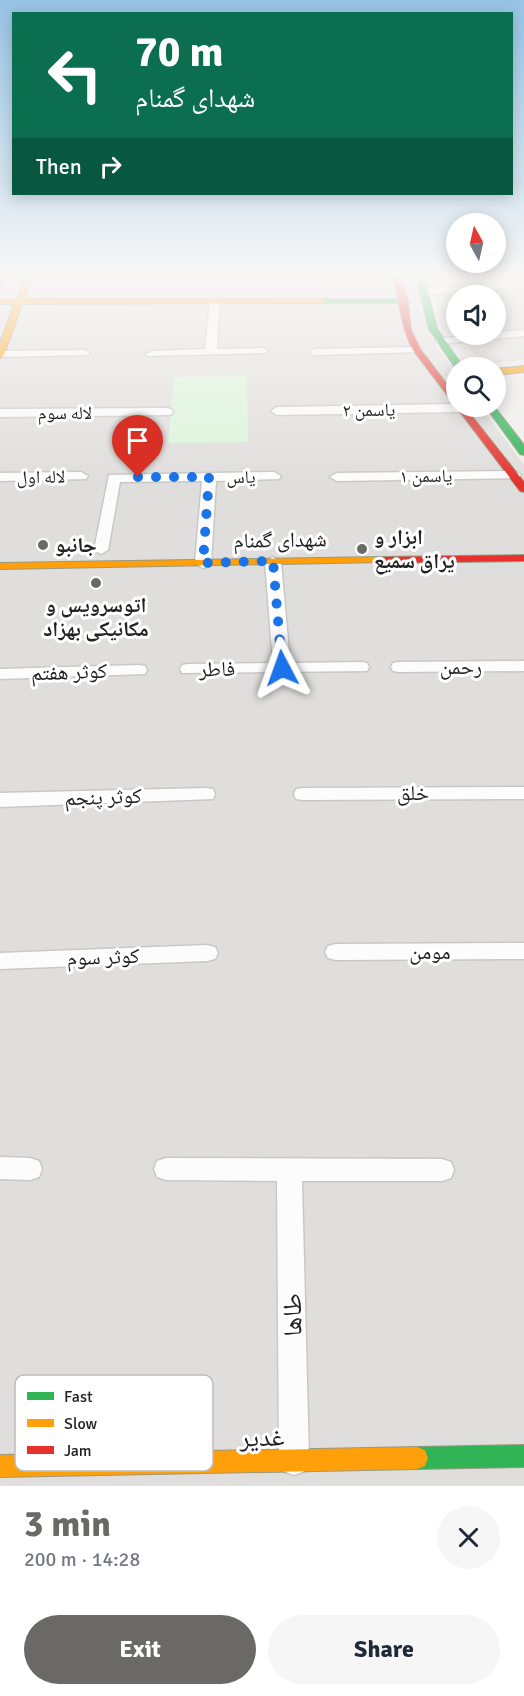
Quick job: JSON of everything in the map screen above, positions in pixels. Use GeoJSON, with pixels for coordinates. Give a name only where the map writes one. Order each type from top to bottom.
{"type":"FeatureCollection","features":[{"type":"Feature","properties":{"kind":"street"},"geometry":{"type":"LineString","coordinates":[[212,344],[212,352]]}},
{"type":"Feature","properties":{"kind":"street"},"geometry":{"type":"LineString","coordinates":[[414,344],[446,389]]}},
{"type":"Feature","properties":{"kind":"street"},"geometry":{"type":"LineString","coordinates":[[443,344],[452,357]]}},
{"type":"Feature","properties":{"kind":"street"},"geometry":{"type":"LineString","coordinates":[[315,352],[417,350]]}},
{"type":"Feature","properties":{"kind":"street"},"geometry":{"type":"LineString","coordinates":[[152,354],[262,351]]}},
{"type":"Feature","properties":{"kind":"street"},"geometry":{"type":"LineString","coordinates":[[0,354],[84,353]]}},
{"type":"Feature","properties":{"kind":"street"},"geometry":{"type":"LineString","coordinates":[[506,371],[524,369]]}},
{"type":"Feature","properties":{"kind":"street","name":"یاسمن ۲"},"geometry":{"type":"LineString","coordinates":[[277,411],[446,406]]}},
{"type":"Feature","properties":{"kind":"street","name":"لاله سوم"},"geometry":{"type":"LineString","coordinates":[[0,413],[166,412]]}},
{"type":"Feature","properties":{"kind":"street"},"geometry":{"type":"LineString","coordinates":[[468,417],[524,489]]}},
{"type":"Feature","properties":{"kind":"street"},"geometry":{"type":"LineString","coordinates":[[497,417],[524,452]]}},
{"type":"Feature","properties":{"kind":"street","name":"یاسمن ۱"},"geometry":{"type":"LineString","coordinates":[[337,477],[514,475]]}},
{"type":"Feature","properties":{"kind":"street","name":"لاله اول"},"geometry":{"type":"LineString","coordinates":[[0,477],[81,476]]}},
{"type":"Feature","properties":{"kind":"street","name":"یاس"},"geometry":{"type":"LineString","coordinates":[[101,550],[114,478],[274,476]]}},
{"type":"Feature","properties":{"kind":"street","name":"یاس"},"geometry":{"type":"LineString","coordinates":[[203,563],[209,477]]}},
{"type":"Feature","properties":{"kind":"street","name":"شهدای گمنام"},"geometry":{"type":"LineString","coordinates":[[0,566],[524,558]]}},
{"type":"Feature","properties":{"kind":"street"},"geometry":{"type":"LineString","coordinates":[[273,561],[282,668]]}},
{"type":"Feature","properties":{"kind":"street","name":"رحمن"},"geometry":{"type":"LineString","coordinates":[[399,667],[524,666]]}},
{"type":"Feature","properties":{"kind":"street","name":"فاطر"},"geometry":{"type":"LineString","coordinates":[[188,669],[361,668]]}},
{"type":"Feature","properties":{"kind":"street","name":"کوثر هفتم"},"geometry":{"type":"LineString","coordinates":[[0,674],[139,670]]}},
{"type":"Feature","properties":{"kind":"street","name":"خلق"},"geometry":{"type":"LineString","coordinates":[[303,794],[524,793]]}},
{"type":"Feature","properties":{"kind":"street","name":"کوثر پنجم"},"geometry":{"type":"LineString","coordinates":[[0,800],[206,794]]}},
{"type":"Feature","properties":{"kind":"street","name":"مومن"},"geometry":{"type":"LineString","coordinates":[[336,952],[524,951]]}},
{"type":"Feature","properties":{"kind":"street","name":"کوثر سوم"},"geometry":{"type":"LineString","coordinates":[[0,961],[207,953]]}},
{"type":"Feature","properties":{"kind":"street"},"geometry":{"type":"LineString","coordinates":[[0,1168],[30,1168]]}},
{"type":"Feature","properties":{"kind":"street"},"geometry":{"type":"LineString","coordinates":[[166,1169],[442,1170]]}},
{"type":"Feature","properties":{"kind":"street","name":"طاها"},"geometry":{"type":"LineString","coordinates":[[289,1170],[294,1460]]}},
{"type":"Feature","properties":{"kind":"street","name":"غدیر"},"geometry":{"type":"LineString","coordinates":[[213,1462],[524,1456]]}},
{"type":"Feature","properties":{"kind":"street","name":"غدیر"},"geometry":{"type":"LineString","coordinates":[[0,1466],[15,1466]]}},
{"type":"Feature","properties":{"kind":"shaded area"},"geometry":{"type":"Polygon","coordinates":[[[0,344],[436,344],[446,358],[446,417],[488,417],[524,465],[524,1486],[0,1486],[0,344]]]}},
{"type":"Feature","properties":{"kind":"shaded area"},"geometry":{"type":"Polygon","coordinates":[[[524,344],[524,360],[506,362],[506,357],[476,357],[467,345],[524,344]]]}},
{"type":"Feature","properties":{"kind":"green space"},"geometry":{"type":"Polygon","coordinates":[[[247,376],[248,442],[168,443],[174,377],[247,376]]]}},
{"type":"Feature","properties":{"kind":"traffic: fast"},"geometry":{"type":"LineString","coordinates":[[444,344],[452,357]]}},
{"type":"Feature","properties":{"kind":"traffic: fast"},"geometry":{"type":"LineString","coordinates":[[497,417],[524,452]]}},
{"type":"Feature","properties":{"kind":"traffic: fast"},"geometry":{"type":"LineString","coordinates":[[417,1458],[524,1456]]}},
{"type":"Feature","properties":{"kind":"traffic: slow"},"geometry":{"type":"LineString","coordinates":[[0,355],[4,344]]}},
{"type":"Feature","properties":{"kind":"traffic: slow"},"geometry":{"type":"LineString","coordinates":[[506,371],[524,369]]}},
{"type":"Feature","properties":{"kind":"traffic: slow"},"geometry":{"type":"LineString","coordinates":[[0,566],[382,560]]}},
{"type":"Feature","properties":{"kind":"traffic: slow"},"geometry":{"type":"LineString","coordinates":[[213,1462],[417,1458]]}},
{"type":"Feature","properties":{"kind":"traffic: slow"},"geometry":{"type":"LineString","coordinates":[[0,1466],[15,1466]]}},
{"type":"Feature","properties":{"kind":"traffic: jam"},"geometry":{"type":"LineString","coordinates":[[414,344],[446,389]]}},
{"type":"Feature","properties":{"kind":"traffic: jam"},"geometry":{"type":"LineString","coordinates":[[468,417],[524,489]]}},
{"type":"Feature","properties":{"kind":"traffic: jam"},"geometry":{"type":"LineString","coordinates":[[382,560],[524,558]]}},
{"type":"Feature","properties":{"kind":"place","name":"جانبو"},"geometry":{"type":"Point","coordinates":[43,545]}},
{"type":"Feature","properties":{"kind":"place","name":"ابزار و يراق سميع"},"geometry":{"type":"Point","coordinates":[362,549]}},
{"type":"Feature","properties":{"kind":"place","name":"اتوسرویس و مکانیکی بهزاد"},"geometry":{"type":"Point","coordinates":[96,583]}},
{"type":"Feature","properties":{"kind":"route"},"geometry":{"type":"LineString","coordinates":[[138,477],[209,477],[203,563],[273,561],[282,668]]}}]}
